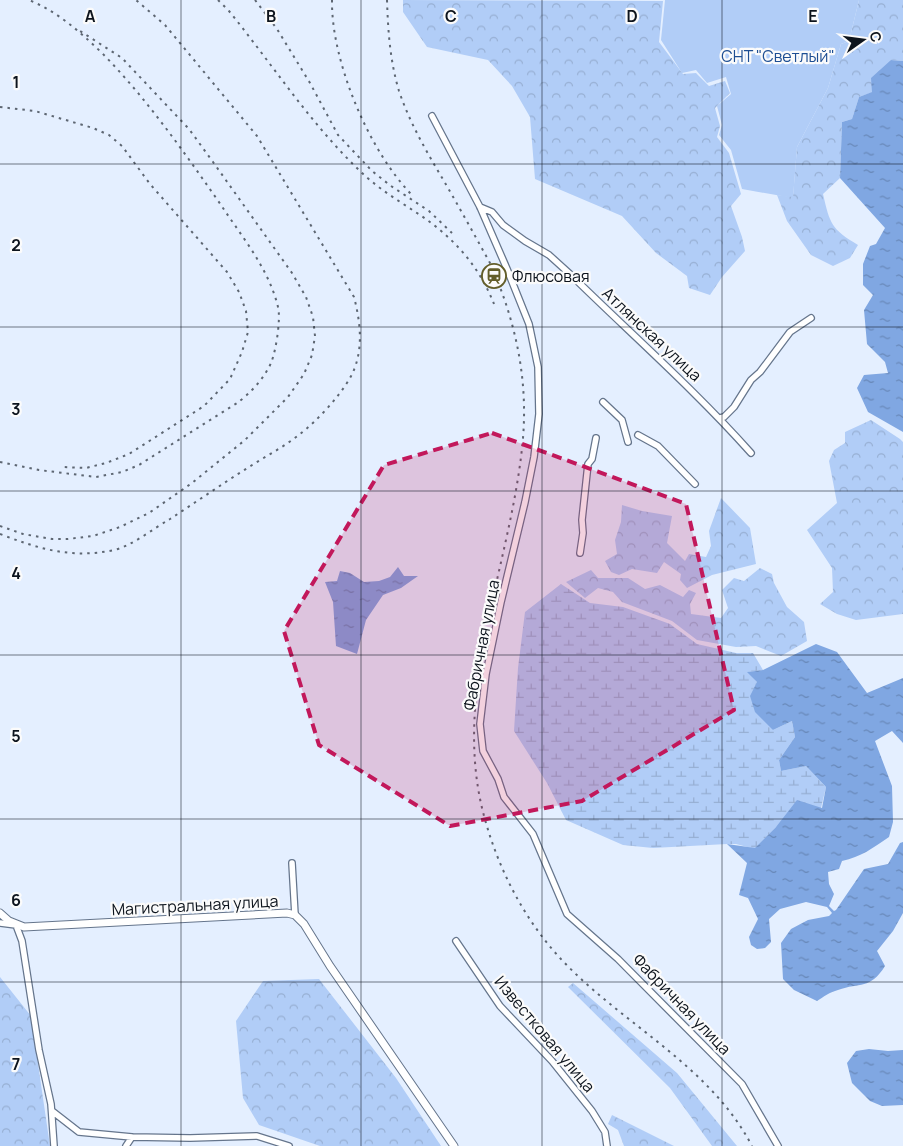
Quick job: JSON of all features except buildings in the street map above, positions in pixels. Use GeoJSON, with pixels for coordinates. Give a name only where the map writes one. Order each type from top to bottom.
{"type":"FeatureCollection","features":[{"type":"Feature","properties":{"kind":"street","name":"Фабричная улица"},"geometry":{"type":"LineString","coordinates":[[432,116],[480,207],[507,269],[528,324],[538,367],[539,414],[534,457],[486,674],[480,724],[483,751],[498,779],[504,797],[533,834],[567,914],[618,959],[742,1084],[778,1146]]}},
{"type":"Feature","properties":{"kind":"street","name":"Атлянская улица"},"geometry":{"type":"LineString","coordinates":[[480,207],[492,212],[510,230],[556,262],[720,418],[751,453]]}},
{"type":"Feature","properties":{"kind":"street"},"geometry":{"type":"LineString","coordinates":[[720,418],[724,417],[734,407],[751,380],[760,372],[790,332],[811,318]]}},
{"type":"Feature","properties":{"kind":"street"},"geometry":{"type":"LineString","coordinates":[[603,402],[622,420],[628,442]]}},
{"type":"Feature","properties":{"kind":"street"},"geometry":{"type":"LineString","coordinates":[[638,435],[658,446],[695,484]]}},
{"type":"Feature","properties":{"kind":"street"},"geometry":{"type":"LineString","coordinates":[[580,553],[584,533],[583,510],[588,464],[592,459],[596,438]]}},
{"type":"Feature","properties":{"kind":"street"},"geometry":{"type":"LineString","coordinates":[[292,863],[295,915]]}},
{"type":"Feature","properties":{"kind":"street"},"geometry":{"type":"LineString","coordinates":[[0,912],[16,925],[22,941],[39,1050],[52,1111],[54,1146]]}},
{"type":"Feature","properties":{"kind":"street","name":"Магистральная улица"},"geometry":{"type":"LineString","coordinates":[[16,925],[24,927],[288,913],[295,915],[304,924],[330,966],[454,1146]]}},
{"type":"Feature","properties":{"kind":"street"},"geometry":{"type":"LineString","coordinates":[[0,923],[16,925]]}},
{"type":"Feature","properties":{"kind":"street","name":"Известковая улица"},"geometry":{"type":"LineString","coordinates":[[456,941],[500,1006],[552,1061],[592,1111],[605,1132],[607,1146]]}},
{"type":"Feature","properties":{"kind":"street"},"geometry":{"type":"LineString","coordinates":[[52,1111],[79,1132],[132,1137],[257,1136],[290,1146]]}},
{"type":"Feature","properties":{"kind":"street"},"geometry":{"type":"LineString","coordinates":[[126,1146],[132,1137]]}},
{"type":"Feature","properties":{"kind":"highlighted area"},"geometry":{"type":"Polygon","coordinates":[[[492,433],[686,504],[734,710],[582,801],[450,826],[319,745],[284,631],[384,465],[492,433]]]}},
{"type":"Feature","properties":{"kind":"green space"},"geometry":{"type":"Polygon","coordinates":[[[403,0],[663,1],[659,42],[683,74],[696,73],[709,86],[725,81],[730,93],[715,108],[720,126],[717,137],[729,153],[741,194],[731,206],[745,251],[722,277],[710,295],[689,288],[687,276],[656,253],[622,216],[535,179],[530,117],[512,86],[488,60],[427,47],[403,12],[403,0]]]}},
{"type":"Feature","properties":{"kind":"green space","name":"СНТ \"Светлый\""},"geometry":{"type":"Polygon","coordinates":[[[665,0],[859,0],[849,41],[841,44],[828,88],[797,147],[793,198],[742,189],[731,150],[719,135],[722,125],[717,106],[731,94],[726,77],[707,83],[696,70],[682,73],[661,40],[665,0]]]}},
{"type":"Feature","properties":{"kind":"green space"},"geometry":{"type":"Polygon","coordinates":[[[859,0],[903,0],[903,61],[891,60],[873,92],[859,97],[852,119],[842,122],[840,178],[823,194],[833,225],[858,245],[850,258],[833,266],[811,255],[787,221],[777,195],[793,197],[797,147],[828,88],[841,44],[849,41],[859,0]]]}},
{"type":"Feature","properties":{"kind":"green space"},"geometry":{"type":"Polygon","coordinates":[[[871,420],[903,442],[903,614],[856,620],[837,614],[820,604],[833,592],[832,568],[807,530],[837,503],[829,461],[834,450],[845,443],[845,432],[871,420]]]}},
{"type":"Feature","properties":{"kind":"green space"},"geometry":{"type":"Polygon","coordinates":[[[721,498],[750,528],[756,564],[712,575],[687,588],[680,580],[681,574],[664,562],[657,573],[632,569],[619,575],[611,572],[605,561],[617,554],[615,540],[621,522],[622,505],[642,511],[672,516],[667,543],[685,561],[689,554],[706,557],[711,546],[709,531],[721,498]]]}},
{"type":"Feature","properties":{"kind":"green space"},"geometry":{"type":"Polygon","coordinates":[[[760,568],[772,574],[774,583],[787,607],[804,622],[807,641],[781,656],[756,646],[736,647],[697,640],[672,621],[622,602],[613,592],[598,588],[585,598],[566,582],[591,570],[598,578],[628,578],[645,589],[660,585],[683,597],[689,590],[696,593],[690,604],[691,614],[721,618],[728,608],[722,590],[734,578],[744,581],[760,568]]]}},
{"type":"Feature","properties":{"kind":"green space"},"geometry":{"type":"Polygon","coordinates":[[[561,584],[590,603],[623,607],[670,624],[697,644],[736,653],[753,653],[763,670],[748,672],[757,682],[773,730],[792,721],[795,737],[779,760],[781,771],[806,766],[826,787],[821,808],[776,827],[755,849],[736,844],[653,848],[623,845],[566,820],[547,783],[514,731],[518,668],[525,612],[561,584]]]}},
{"type":"Feature","properties":{"kind":"green space"},"geometry":{"type":"Polygon","coordinates":[[[0,977],[31,1016],[50,1146],[0,1146],[0,977]]]}},
{"type":"Feature","properties":{"kind":"green space"},"geometry":{"type":"Polygon","coordinates":[[[319,979],[396,1078],[441,1146],[320,1146],[259,1125],[243,1098],[236,1021],[263,981],[319,979]]]}},
{"type":"Feature","properties":{"kind":"green space"},"geometry":{"type":"Polygon","coordinates":[[[573,983],[677,1073],[737,1146],[712,1146],[670,1088],[568,987],[573,983]]]}},
{"type":"Feature","properties":{"kind":"green space"},"geometry":{"type":"Polygon","coordinates":[[[612,1115],[674,1146],[624,1146],[618,1130],[608,1124],[612,1115]]]}},
{"type":"Feature","properties":{"kind":"water"},"geometry":{"type":"Polygon","coordinates":[[[891,60],[903,61],[903,432],[868,412],[857,388],[864,375],[888,373],[885,362],[867,344],[864,310],[873,295],[863,285],[863,264],[870,246],[876,244],[885,228],[840,178],[842,122],[852,119],[859,97],[872,92],[871,78],[891,60]]]}},
{"type":"Feature","properties":{"kind":"water"},"geometry":{"type":"Polygon","coordinates":[[[398,567],[404,576],[418,576],[401,588],[383,595],[366,620],[357,654],[336,646],[333,602],[325,582],[337,581],[340,571],[350,573],[364,582],[379,581],[390,577],[398,567]]]}},
{"type":"Feature","properties":{"kind":"water"},"geometry":{"type":"Polygon","coordinates":[[[816,644],[837,652],[867,693],[903,678],[903,743],[892,731],[875,741],[892,786],[893,822],[889,837],[861,855],[842,861],[839,869],[828,872],[829,884],[834,894],[829,906],[834,911],[864,869],[888,864],[900,843],[903,842],[903,913],[893,931],[877,951],[885,966],[880,974],[869,982],[835,991],[817,1001],[794,990],[783,979],[781,943],[791,929],[808,920],[829,916],[832,913],[827,907],[806,902],[780,909],[769,919],[771,942],[765,948],[757,949],[751,945],[749,937],[758,919],[748,898],[739,895],[747,863],[727,844],[755,848],[776,827],[797,800],[822,808],[826,787],[806,766],[781,771],[779,760],[795,737],[792,721],[773,730],[755,712],[750,696],[757,682],[747,672],[763,670],[816,644]]]}},
{"type":"Feature","properties":{"kind":"water"},"geometry":{"type":"Polygon","coordinates":[[[869,1049],[903,1050],[903,1105],[882,1106],[870,1101],[852,1083],[847,1063],[856,1051],[869,1049]]]}},
{"type":"Feature","properties":{"kind":"railway"},"geometry":{"type":"LineString","coordinates":[[0,462],[39,470],[96,477],[122,472],[139,465],[237,403],[252,390],[271,363],[275,351],[279,312],[274,293],[262,266],[164,126],[102,53],[59,16],[29,0]]}},
{"type":"Feature","properties":{"kind":"railway"},"geometry":{"type":"LineString","coordinates":[[0,534],[42,548],[70,553],[99,553],[128,545],[307,429],[340,393],[350,378],[358,359],[360,328],[354,297],[257,136],[165,25],[136,0]]}},
{"type":"Feature","properties":{"kind":"railway"},"geometry":{"type":"LineString","coordinates":[[218,0],[229,11],[308,113],[341,152],[373,183],[444,233],[464,254],[481,277],[494,304]]}},
{"type":"Feature","properties":{"kind":"railway"},"geometry":{"type":"LineString","coordinates":[[255,0],[277,29],[310,83],[338,135],[372,171],[429,211],[452,233]]}},
{"type":"Feature","properties":{"kind":"railway"},"geometry":{"type":"LineString","coordinates":[[332,0],[333,24],[338,50],[356,104],[381,155],[412,195]]}},
{"type":"Feature","properties":{"kind":"railway"},"geometry":{"type":"LineString","coordinates":[[387,0],[389,35],[399,91],[412,124],[423,145],[490,263],[513,327],[521,371],[524,415],[517,486],[486,630],[478,679],[474,727],[476,775],[486,823],[506,877],[515,895],[547,943],[584,982],[663,1046],[712,1091],[734,1117],[752,1146]]}},
{"type":"Feature","properties":{"kind":"railway"},"geometry":{"type":"LineString","coordinates":[[0,526],[23,534],[52,539],[68,539],[93,536],[120,527],[149,513],[192,483],[245,440],[288,397],[304,374],[312,355],[315,336],[313,317],[306,297],[292,273],[189,129],[122,58],[77,29]]}},
{"type":"Feature","properties":{"kind":"railway"},"geometry":{"type":"LineString","coordinates":[[0,107],[35,111],[93,128],[109,135],[122,146],[150,184],[227,272],[239,292],[246,311],[248,332],[242,352],[230,379],[204,406],[129,454],[86,468],[62,467]]}},
{"type":"Feature","properties":{"kind":"place","name":"Флюсовая"},"geometry":{"type":"Point","coordinates":[494,276]}}]}
